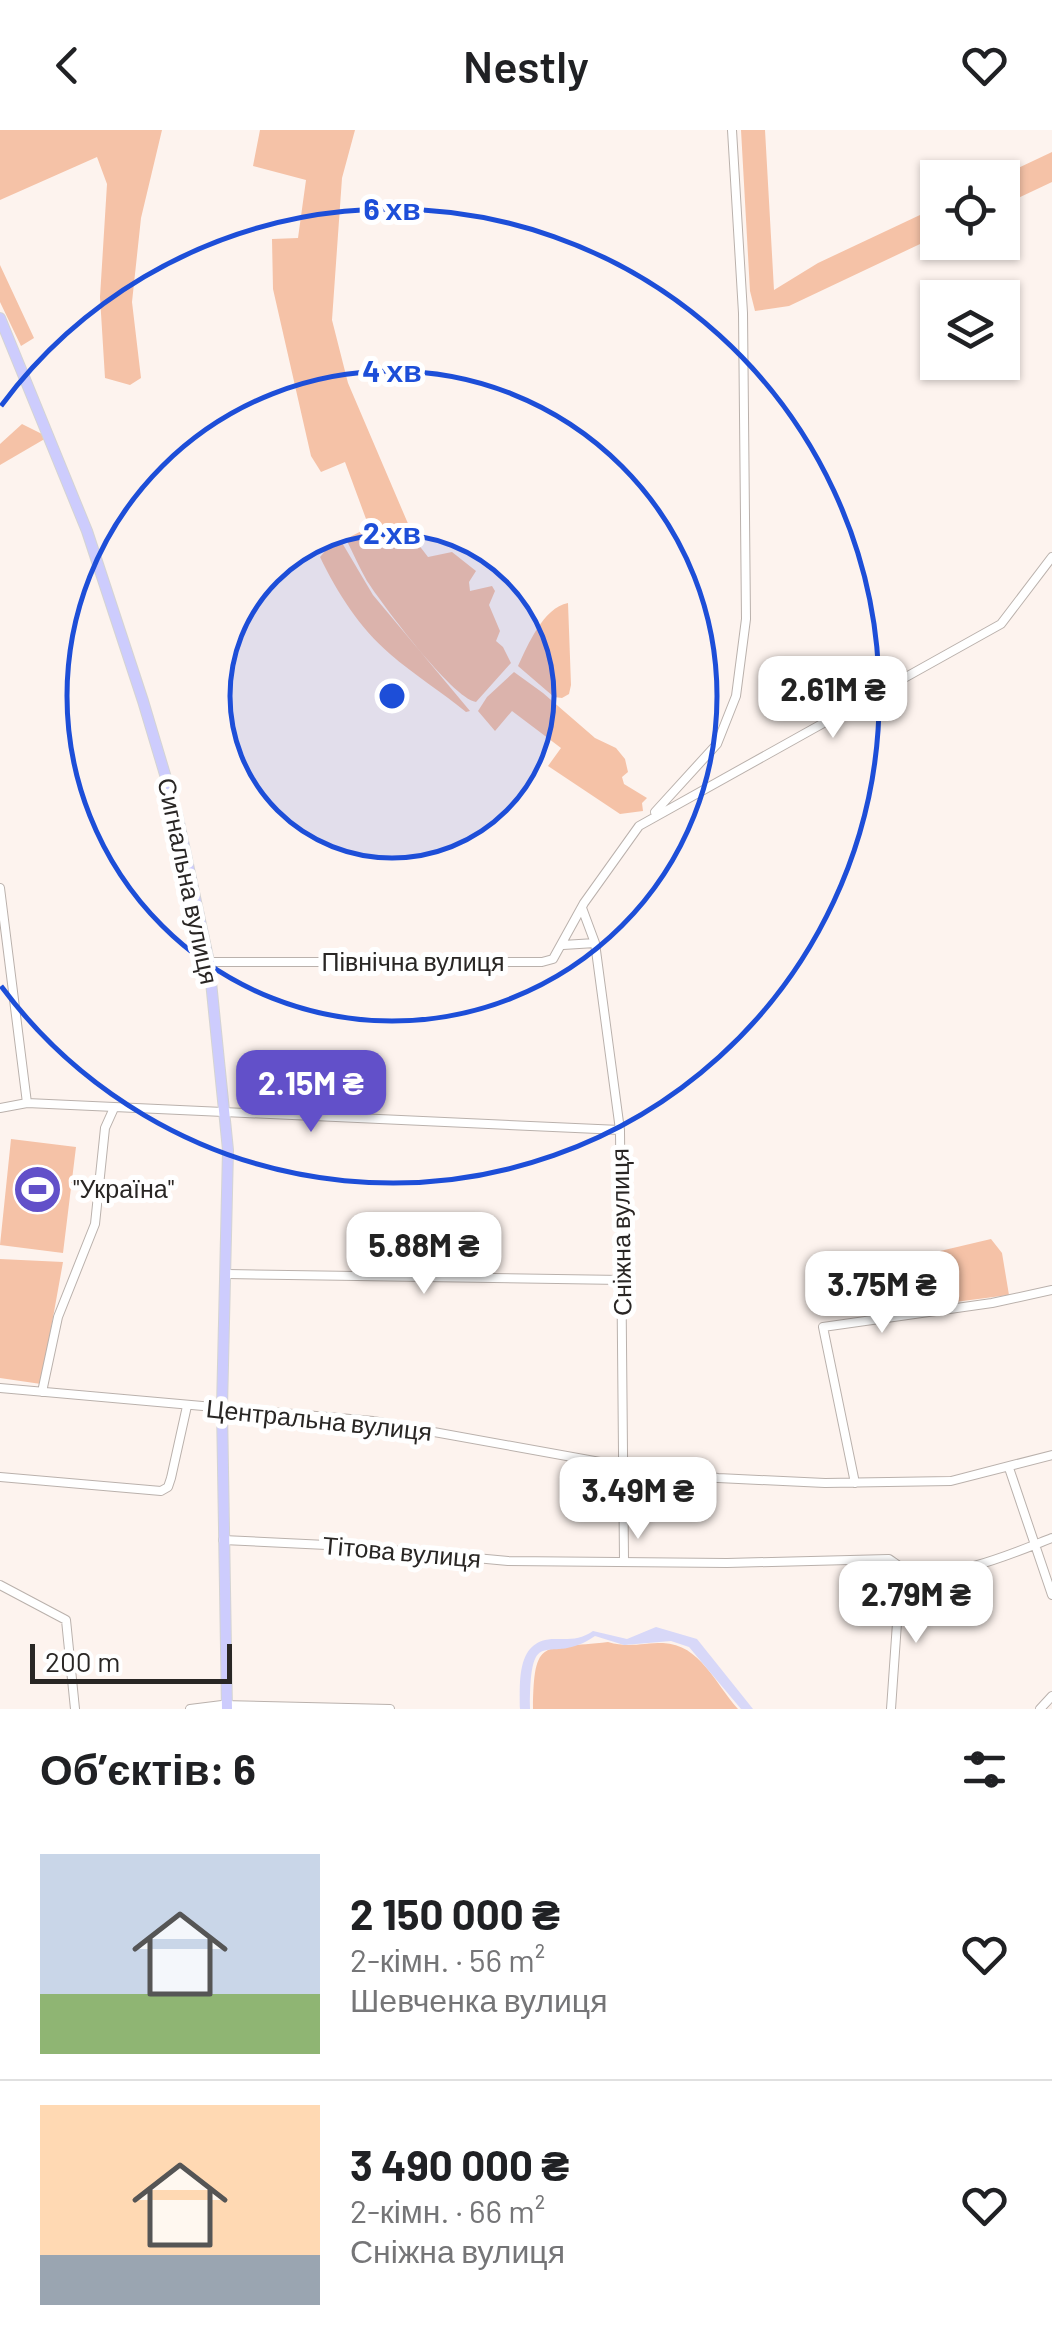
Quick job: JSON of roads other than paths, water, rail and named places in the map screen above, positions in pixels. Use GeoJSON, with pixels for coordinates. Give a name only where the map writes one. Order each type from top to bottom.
{"type":"FeatureCollection","features":[{"type":"Feature","properties":{"kind":"main road","name":"Сигнальна вулиця"},"geometry":{"type":"LineString","coordinates":[[0,319],[87,531],[143,701],[178,818],[209,962],[226,1112],[227,1274],[222,1408],[227,1707]]}},
{"type":"Feature","properties":{"kind":"street"},"geometry":{"type":"LineString","coordinates":[[563,945],[583,905],[639,826],[717,744],[736,696],[746,600],[743,313],[732,130]]}},
{"type":"Feature","properties":{"kind":"street"},"geometry":{"type":"LineString","coordinates":[[639,826],[1001,624],[1052,557]]}},
{"type":"Feature","properties":{"kind":"street"},"geometry":{"type":"LineString","coordinates":[[0,888],[27,1103]]}},
{"type":"Feature","properties":{"kind":"street","name":"Сніжна вулиця"},"geometry":{"type":"LineString","coordinates":[[583,905],[595,943],[620,1130],[624,1560]]}},
{"type":"Feature","properties":{"kind":"street","name":"Північна вулиця"},"geometry":{"type":"LineString","coordinates":[[209,962],[542,962],[553,959],[563,945],[595,943]]}},
{"type":"Feature","properties":{"kind":"street"},"geometry":{"type":"LineString","coordinates":[[0,1108],[27,1103],[620,1130]]}},
{"type":"Feature","properties":{"kind":"street"},"geometry":{"type":"LineString","coordinates":[[42,1392],[58,1317],[95,1224],[105,1128],[114,1108]]}},
{"type":"Feature","properties":{"kind":"street"},"geometry":{"type":"LineString","coordinates":[[227,1274],[622,1280]]}},
{"type":"Feature","properties":{"kind":"street"},"geometry":{"type":"LineString","coordinates":[[855,1482],[822,1328],[992,1303],[1052,1290]]}},
{"type":"Feature","properties":{"kind":"street","name":"Центральна вулиця"},"geometry":{"type":"LineString","coordinates":[[0,1388],[373,1421],[622,1466],[718,1478],[951,1481],[1052,1455]]}},
{"type":"Feature","properties":{"kind":"street"},"geometry":{"type":"LineString","coordinates":[[0,1478],[161,1491],[168,1487],[171,1478],[187,1406]]}},
{"type":"Feature","properties":{"kind":"street"},"geometry":{"type":"LineString","coordinates":[[1009,1468],[1052,1595]]}},
{"type":"Feature","properties":{"kind":"street","name":"Тітова вулиця"},"geometry":{"type":"LineString","coordinates":[[223,1540],[347,1546],[508,1561],[726,1563],[889,1559],[908,1571],[952,1569],[1012,1556],[1052,1538]]}},
{"type":"Feature","properties":{"kind":"street"},"geometry":{"type":"LineString","coordinates":[[891,1709],[900,1580],[908,1571]]}},
{"type":"Feature","properties":{"kind":"street"},"geometry":{"type":"LineString","coordinates":[[0,1584],[66,1620],[74,1709]]}},
{"type":"Feature","properties":{"kind":"street"},"geometry":{"type":"LineString","coordinates":[[1040,1709],[1052,1696]]}},
{"type":"Feature","properties":{"kind":"street"},"geometry":{"type":"LineString","coordinates":[[190,1709],[390,1709]]}},
{"type":"Feature","properties":{"kind":"water"},"geometry":{"type":"Polygon","coordinates":[[[656,1627],[697,1639],[753,1709],[741,1709],[689,1647],[671,1641],[624,1645],[595,1636],[579,1645],[538,1654],[531,1681],[530,1709],[520,1709],[523,1664],[533,1646],[593,1631],[627,1639],[656,1627]]]}},
{"type":"Feature","properties":{"kind":"place","name":"\"Україна\""},"geometry":{"type":"Point","coordinates":[38,1189]}}]}
